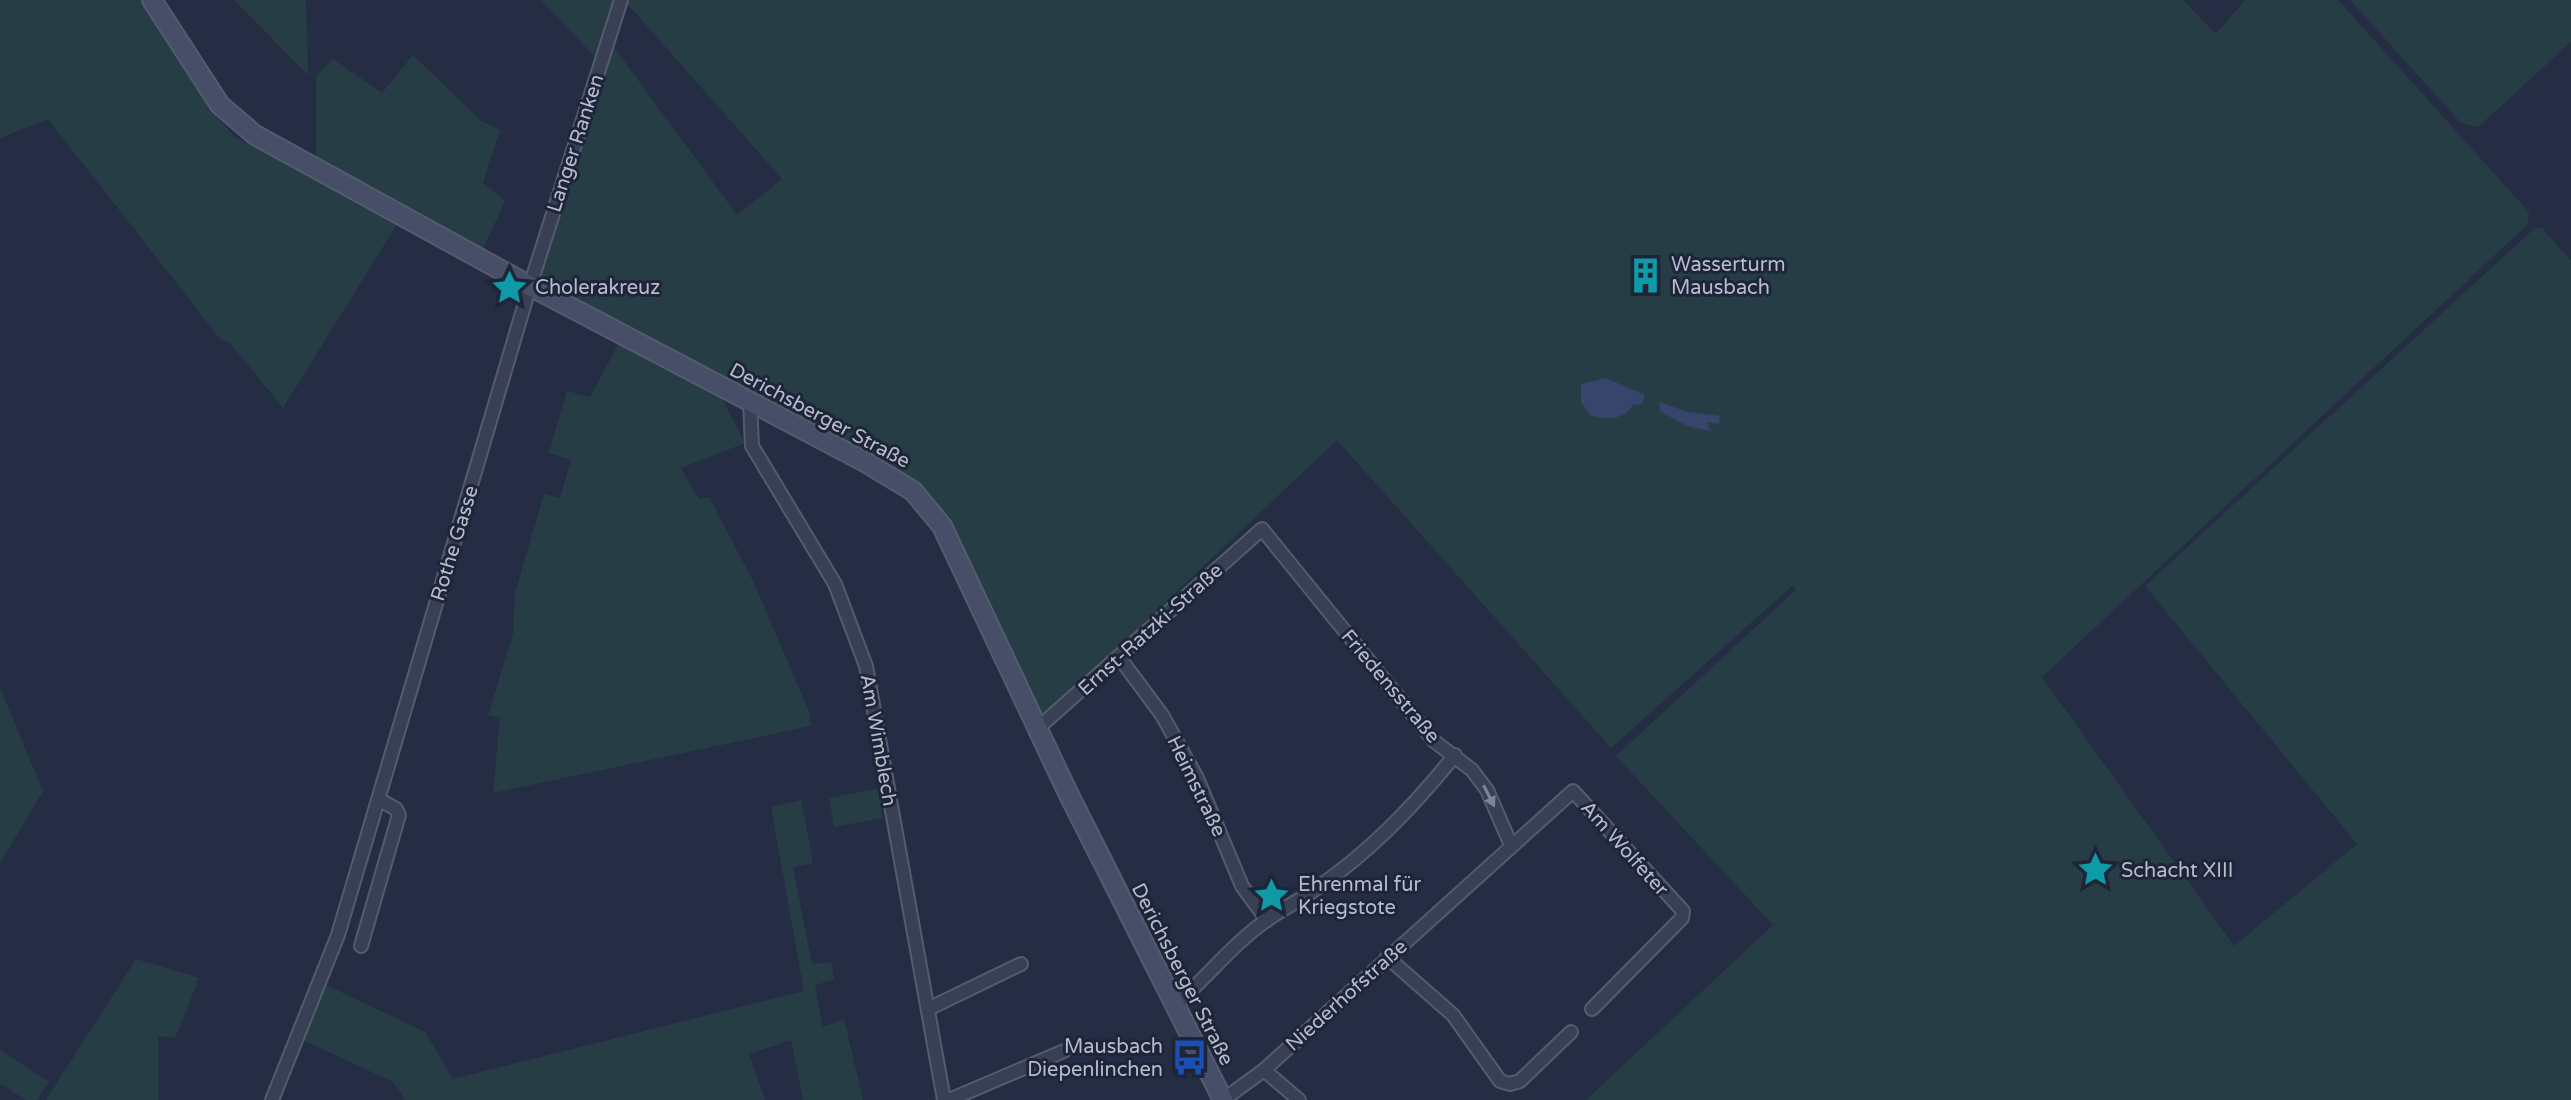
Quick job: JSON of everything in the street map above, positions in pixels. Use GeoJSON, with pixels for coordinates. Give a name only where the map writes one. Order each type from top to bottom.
{"type":"FeatureCollection","features":[{"type":"Feature","properties":{"kind":"street","name":"Derichsberger Straße"},"geometry":{"type":"LineString","coordinates":[[152,0],[220,105],[255,135],[530,286],[891,476],[928,507],[956,553],[1037,729],[1173,1007],[1223,1100]]}},
{"type":"Feature","properties":{"kind":"street","name":"Langer Ranken"},"geometry":{"type":"LineString","coordinates":[[530,286],[621,0]]}},
{"type":"Feature","properties":{"kind":"street","name":"Rothe Gasse"},"geometry":{"type":"LineString","coordinates":[[272,1100],[338,935],[530,286]]}},
{"type":"Feature","properties":{"kind":"street","name":"Am Wimblech"},"geometry":{"type":"LineString","coordinates":[[750,402],[752,446],[835,584],[866,666],[947,1100],[1064,1051]]}},
{"type":"Feature","properties":{"kind":"street","name":"Ernst-Ratzki-Straße"},"geometry":{"type":"LineString","coordinates":[[1037,729],[1262,529]]}},
{"type":"Feature","properties":{"kind":"street","name":"Friedensstraße"},"geometry":{"type":"LineString","coordinates":[[1262,529],[1434,741],[1455,755],[1487,790],[1511,845]]}},
{"type":"Feature","properties":{"kind":"street","name":"Heimstraße"},"geometry":{"type":"LineString","coordinates":[[1119,657],[1162,715],[1197,778],[1242,886],[1267,920]]}},
{"type":"Feature","properties":{"kind":"street"},"geometry":{"type":"LineString","coordinates":[[1173,1007],[1195,988],[1216,961],[1267,920],[1363,853],[1413,807],[1455,755]]}},
{"type":"Feature","properties":{"kind":"street","name":"Niederhofstraße"},"geometry":{"type":"LineString","coordinates":[[1223,1100],[1264,1070],[1573,791]]}},
{"type":"Feature","properties":{"kind":"street","name":"Am Wolfeter"},"geometry":{"type":"LineString","coordinates":[[1573,791],[1683,911],[1682,918],[1592,1009]]}},
{"type":"Feature","properties":{"kind":"street"},"geometry":{"type":"LineString","coordinates":[[361,946],[399,815],[396,809],[380,800]]}},
{"type":"Feature","properties":{"kind":"street"},"geometry":{"type":"LineString","coordinates":[[1387,957],[1453,1015],[1500,1081],[1510,1084],[1520,1081],[1571,1032]]}},
{"type":"Feature","properties":{"kind":"street"},"geometry":{"type":"LineString","coordinates":[[928,1009],[1021,964]]}},
{"type":"Feature","properties":{"kind":"street"},"geometry":{"type":"LineString","coordinates":[[1264,1070],[1299,1100]]}},
{"type":"Feature","properties":{"kind":"shaded area"},"geometry":{"type":"Polygon","coordinates":[[[0,0],[146,0],[211,111],[235,137],[399,221],[283,408],[230,343],[221,340],[48,119],[0,138],[0,0]]]}},
{"type":"Feature","properties":{"kind":"shaded area"},"geometry":{"type":"Polygon","coordinates":[[[234,0],[306,0],[308,75],[234,0]]]}},
{"type":"Feature","properties":{"kind":"shaded area"},"geometry":{"type":"Polygon","coordinates":[[[541,0],[614,0],[596,58],[541,0]]]}},
{"type":"Feature","properties":{"kind":"shaded area"},"geometry":{"type":"Polygon","coordinates":[[[624,0],[2183,0],[2216,34],[2245,0],[2338,0],[2529,212],[2527,225],[2042,677],[2234,946],[2357,844],[2145,586],[2535,228],[2542,228],[2571,261],[2571,1100],[1586,1100],[1773,925],[1616,756],[1796,590],[1793,585],[1611,748],[1337,440],[1044,717],[954,530],[937,506],[537,282],[608,39],[737,215],[782,179],[624,0]]]}},
{"type":"Feature","properties":{"kind":"shaded area"},"geometry":{"type":"Polygon","coordinates":[[[2350,0],[2571,0],[2571,42],[2478,127],[2461,123],[2350,0]]]}},
{"type":"Feature","properties":{"kind":"shaded area"},"geometry":{"type":"Polygon","coordinates":[[[413,55],[481,121],[500,130],[483,183],[505,201],[481,253],[316,161],[316,76],[333,59],[382,93],[413,55]]]}},
{"type":"Feature","properties":{"kind":"shaded area"},"geometry":{"type":"Polygon","coordinates":[[[620,341],[720,395],[745,443],[681,468],[699,499],[709,497],[753,581],[808,709],[811,726],[493,793],[500,717],[488,716],[513,634],[515,593],[544,494],[560,498],[571,460],[549,453],[567,391],[590,397],[620,341]]]}},
{"type":"Feature","properties":{"kind":"shaded area"},"geometry":{"type":"Polygon","coordinates":[[[0,688],[43,791],[0,863],[0,688]]]}},
{"type":"Feature","properties":{"kind":"shaded area"},"geometry":{"type":"Polygon","coordinates":[[[882,788],[886,807],[881,808],[883,818],[834,827],[829,798],[882,788]]]}},
{"type":"Feature","properties":{"kind":"shaded area"},"geometry":{"type":"Polygon","coordinates":[[[801,800],[813,863],[793,867],[812,964],[832,962],[834,980],[815,985],[823,1027],[844,1019],[863,1100],[803,1100],[791,1040],[749,1054],[765,1100],[406,1100],[393,1082],[301,1039],[326,985],[425,1032],[453,1079],[804,991],[771,807],[801,800]]]}},
{"type":"Feature","properties":{"kind":"shaded area"},"geometry":{"type":"Polygon","coordinates":[[[136,959],[199,978],[175,1038],[158,1036],[159,1100],[46,1100],[136,959]]]}},
{"type":"Feature","properties":{"kind":"shaded area"},"geometry":{"type":"Polygon","coordinates":[[[0,1050],[49,1082],[37,1100],[26,1100],[0,1083],[0,1050]]]}},
{"type":"Feature","properties":{"kind":"water"},"geometry":{"type":"Polygon","coordinates":[[[1606,378],[1645,395],[1642,404],[1633,405],[1614,418],[1590,415],[1581,402],[1581,384],[1606,378]]]}},
{"type":"Feature","properties":{"kind":"water"},"geometry":{"type":"Polygon","coordinates":[[[1659,402],[1688,412],[1720,416],[1719,424],[1707,422],[1710,431],[1687,426],[1660,411],[1659,402]]]}},
{"type":"Feature","properties":{"kind":"place","name":"Wasserturm Mausbach"},"geometry":{"type":"Point","coordinates":[1645,276]}},
{"type":"Feature","properties":{"kind":"place","name":"Cholerakreuz"},"geometry":{"type":"Point","coordinates":[509,287]}},
{"type":"Feature","properties":{"kind":"place","name":"Schacht XIII"},"geometry":{"type":"Point","coordinates":[2095,870]}},
{"type":"Feature","properties":{"kind":"place","name":"Ehrenmal für Kriegstote"},"geometry":{"type":"Point","coordinates":[1272,895]}},
{"type":"Feature","properties":{"kind":"place","name":"Mausbach Diepenlinchen"},"geometry":{"type":"Point","coordinates":[1189,1058]}}]}
